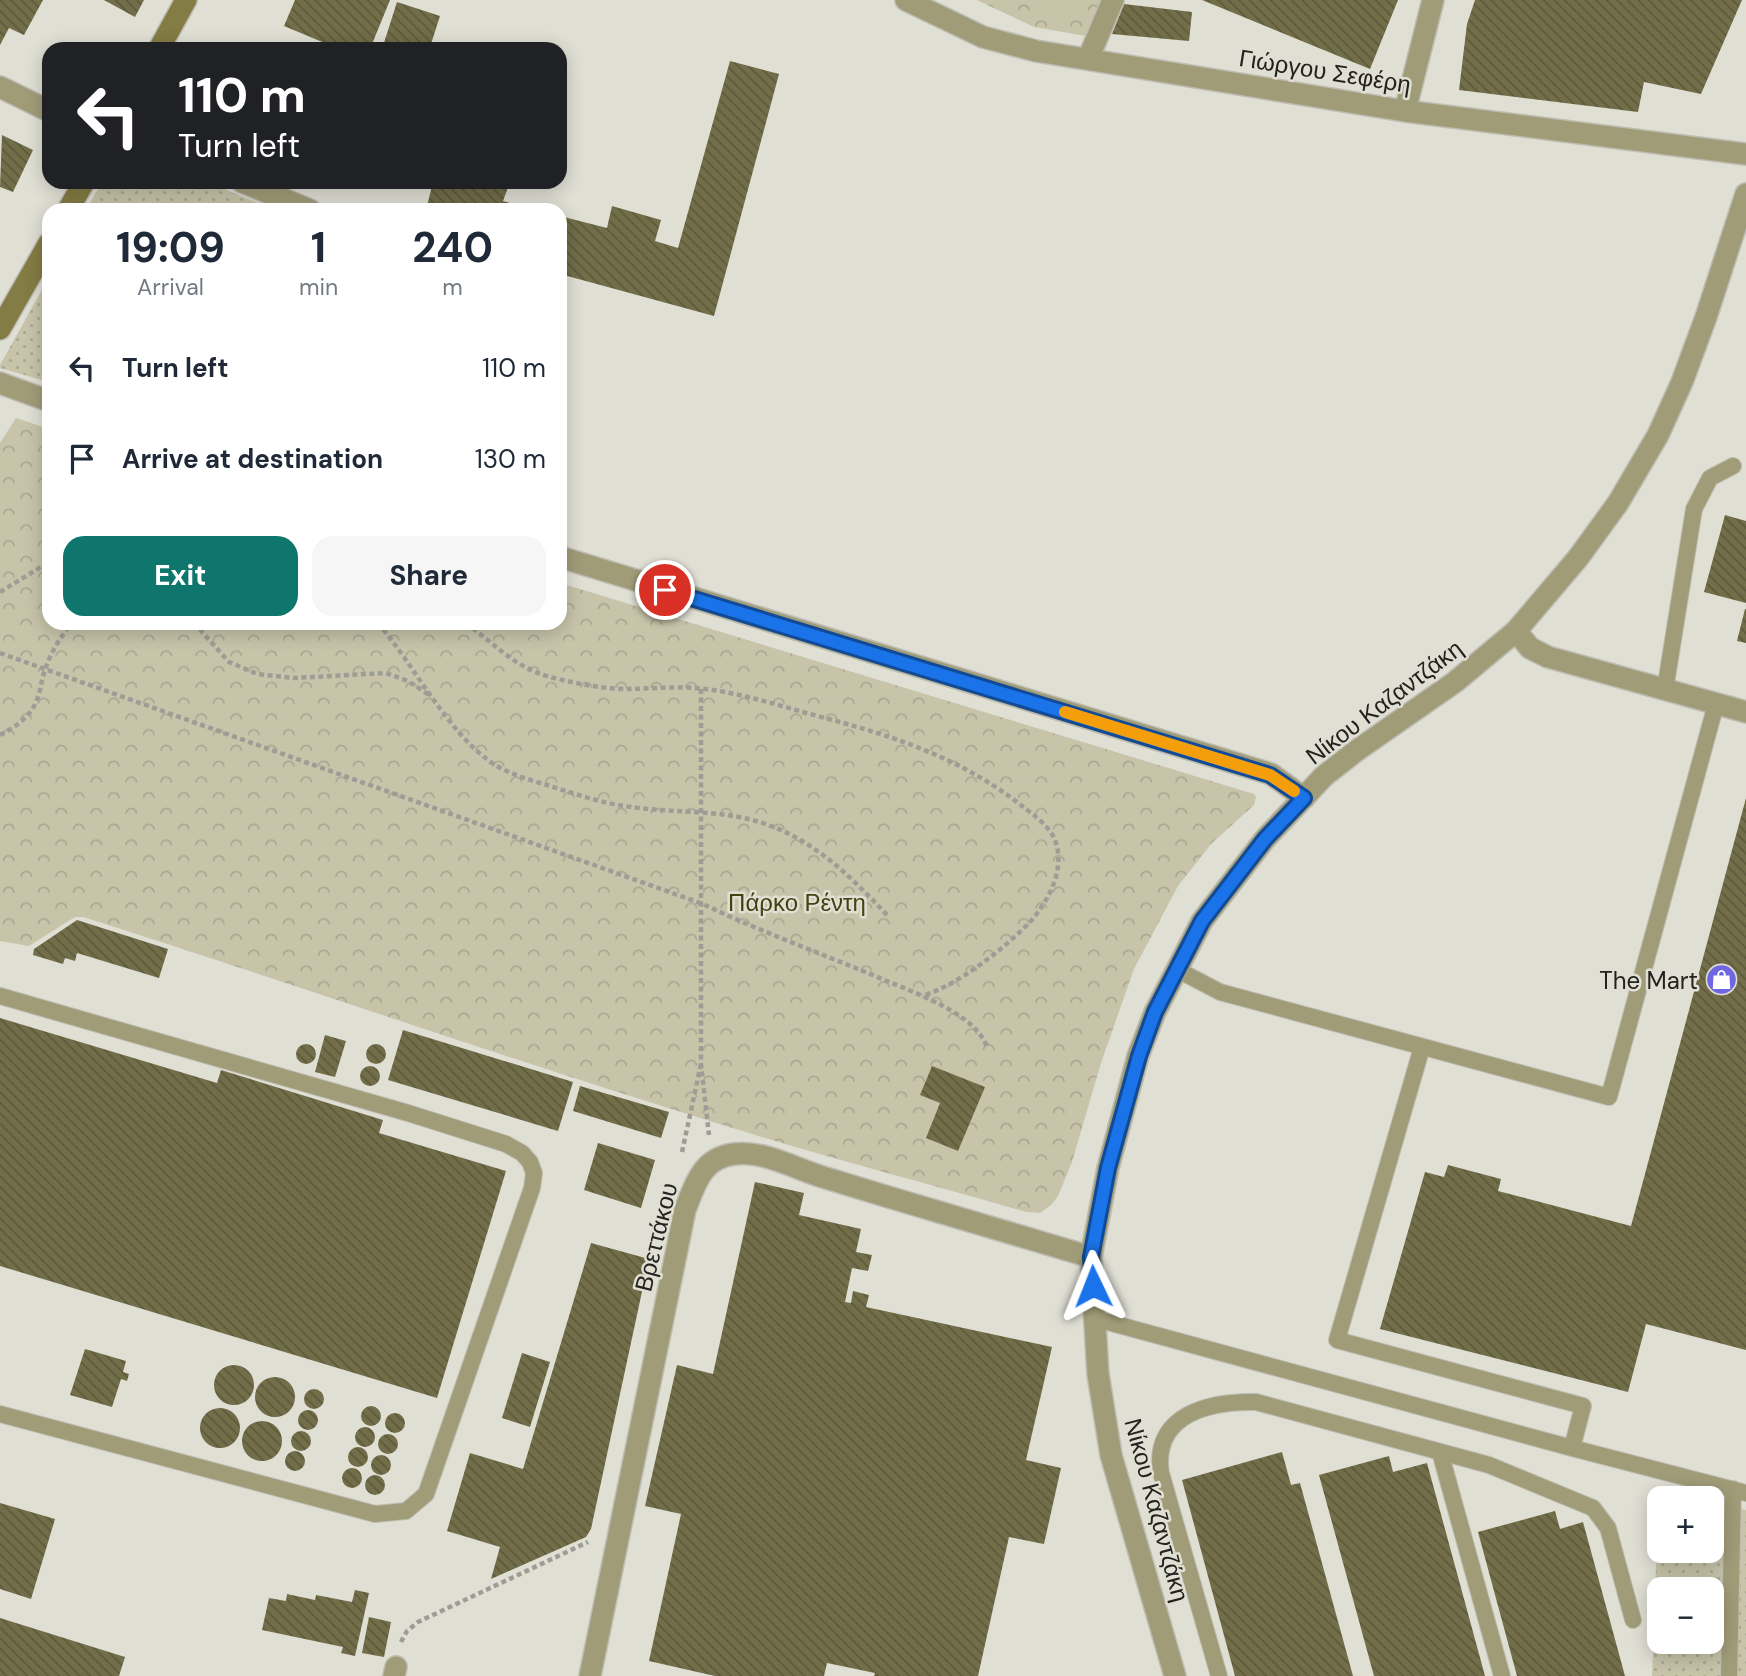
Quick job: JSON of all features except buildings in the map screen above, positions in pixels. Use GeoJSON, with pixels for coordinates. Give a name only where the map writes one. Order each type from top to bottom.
{"type":"FeatureCollection","features":[{"type":"Feature","properties":{"kind":"street"},"geometry":{"type":"LineString","coordinates":[[163,42],[186,0]]}},
{"type":"Feature","properties":{"kind":"street","name":"Γιώργου Σεφέρη"},"geometry":{"type":"LineString","coordinates":[[906,0],[983,37],[1036,51],[1405,111],[1746,154]]}},
{"type":"Feature","properties":{"kind":"street"},"geometry":{"type":"LineString","coordinates":[[1088,59],[1113,0]]}},
{"type":"Feature","properties":{"kind":"street"},"geometry":{"type":"LineString","coordinates":[[1405,111],[1433,0]]}},
{"type":"Feature","properties":{"kind":"street"},"geometry":{"type":"LineString","coordinates":[[0,87],[42,108]]}},
{"type":"Feature","properties":{"kind":"street"},"geometry":{"type":"LineString","coordinates":[[259,189],[293,203]]}},
{"type":"Feature","properties":{"kind":"street","name":"Νίκου Καζαντζάκη"},"geometry":{"type":"LineString","coordinates":[[1175,1676],[1111,1455],[1098,1374],[1091,1257],[1108,1168],[1135,1067],[1155,1012],[1202,921],[1265,839],[1324,776],[1455,682],[1516,632],[1594,537],[1623,495],[1658,435],[1682,382],[1746,194]]}},
{"type":"Feature","properties":{"kind":"street"},"geometry":{"type":"LineString","coordinates":[[0,330],[42,255]]}},
{"type":"Feature","properties":{"kind":"street"},"geometry":{"type":"LineString","coordinates":[[0,383],[42,398]]}},
{"type":"Feature","properties":{"kind":"street"},"geometry":{"type":"LineString","coordinates":[[567,560],[1270,775],[1304,798]]}},
{"type":"Feature","properties":{"kind":"street"},"geometry":{"type":"LineString","coordinates":[[1516,632],[1530,648],[1548,657],[1746,712]]}},
{"type":"Feature","properties":{"kind":"street"},"geometry":{"type":"LineString","coordinates":[[719,1159],[734,1154],[754,1155],[1091,1257]]}},
{"type":"Feature","properties":{"kind":"street","name":"Βρεττάκου"},"geometry":{"type":"LineString","coordinates":[[590,1676],[685,1210],[697,1178],[706,1166],[719,1159]]}},
{"type":"Feature","properties":{"kind":"lane"},"geometry":{"type":"LineString","coordinates":[[1665,690],[1694,509],[1710,478],[1732,466]]}},
{"type":"Feature","properties":{"kind":"lane"},"geometry":{"type":"LineString","coordinates":[[1176,969],[1220,992],[1608,1097],[1716,704]]}},
{"type":"Feature","properties":{"kind":"lane"},"geometry":{"type":"LineString","coordinates":[[0,996],[408,1113],[506,1144],[522,1153],[530,1162],[534,1173],[532,1188],[426,1494],[406,1511],[375,1514],[0,1414]]}},
{"type":"Feature","properties":{"kind":"lane"},"geometry":{"type":"LineString","coordinates":[[1422,1047],[1337,1340],[1583,1406],[1572,1448]]}},
{"type":"Feature","properties":{"kind":"lane"},"geometry":{"type":"LineString","coordinates":[[1093,1318],[1739,1491],[1728,1676]]}},
{"type":"Feature","properties":{"kind":"lane"},"geometry":{"type":"LineString","coordinates":[[1219,1676],[1161,1473],[1159,1454],[1162,1442],[1179,1420],[1210,1405],[1225,1402],[1256,1402],[1489,1465],[1593,1508],[1608,1528],[1633,1620]]}},
{"type":"Feature","properties":{"kind":"lane"},"geometry":{"type":"LineString","coordinates":[[1440,1452],[1502,1676]]}},
{"type":"Feature","properties":{"kind":"path"},"geometry":{"type":"LineString","coordinates":[[0,592],[42,566]]}},
{"type":"Feature","properties":{"kind":"path"},"geometry":{"type":"LineString","coordinates":[[0,735],[26,717],[36,703],[45,669],[68,630]]}},
{"type":"Feature","properties":{"kind":"path"},"geometry":{"type":"LineString","coordinates":[[200,630],[229,662],[257,674],[314,678],[386,673],[408,681],[435,699]]}},
{"type":"Feature","properties":{"kind":"path"},"geometry":{"type":"LineString","coordinates":[[383,630],[467,741],[489,761],[509,772],[623,806],[753,820],[792,835],[840,868],[888,916]]}},
{"type":"Feature","properties":{"kind":"path"},"geometry":{"type":"LineString","coordinates":[[475,630],[520,665],[546,676],[601,688],[712,689],[859,727],[924,748],[1001,789],[1030,812],[1054,838],[1058,854],[1055,881],[1049,896],[1035,915],[996,953],[942,988],[921,997]]}},
{"type":"Feature","properties":{"kind":"path"},"geometry":{"type":"LineString","coordinates":[[0,653],[703,904],[954,1013],[981,1034],[988,1048]]}},
{"type":"Feature","properties":{"kind":"path"},"geometry":{"type":"LineString","coordinates":[[701,689],[701,1064],[707,1127],[719,1159]]}},
{"type":"Feature","properties":{"kind":"path"},"geometry":{"type":"LineString","coordinates":[[681,1158],[701,1064]]}},
{"type":"Feature","properties":{"kind":"path"},"geometry":{"type":"LineString","coordinates":[[395,1672],[401,1643],[407,1631],[418,1622],[594,1539]]}},
{"type":"Feature","properties":{"kind":"green space"},"geometry":{"type":"Polygon","coordinates":[[[977,0],[1104,0],[1089,35],[1086,36],[1034,27],[977,0]]]}},
{"type":"Feature","properties":{"kind":"green space"},"geometry":{"type":"Polygon","coordinates":[[[1012,0],[1085,0],[1079,21],[1012,0]]]}},
{"type":"Feature","properties":{"kind":"green space"},"geometry":{"type":"Polygon","coordinates":[[[98,189],[224,189],[258,203],[90,203],[98,189]]]}},
{"type":"Feature","properties":{"kind":"green space"},"geometry":{"type":"Polygon","coordinates":[[[42,290],[42,380],[0,368],[42,290]]]}},
{"type":"Feature","properties":{"kind":"green space","name":"Πάρκο Ρέντη"},"geometry":{"type":"Polygon","coordinates":[[[16,418],[42,427],[42,630],[567,630],[567,585],[1254,794],[1254,805],[1211,844],[1178,886],[1134,969],[1101,1063],[1072,1162],[1058,1196],[1040,1213],[1026,1212],[726,1126],[83,917],[75,917],[29,946],[0,941],[0,443],[16,418]]]}},
{"type":"Feature","properties":{"kind":"green space"},"geometry":{"type":"Polygon","coordinates":[[[1724,1504],[1746,1510],[1746,1676],[1652,1676],[1653,1654],[1724,1654],[1724,1577],[1656,1577],[1656,1563],[1724,1563],[1724,1504]]]}},
{"type":"Feature","properties":{"kind":"slow traffic"},"geometry":{"type":"LineString","coordinates":[[1065,712],[1270,775],[1294,791]]}},
{"type":"Feature","properties":{"kind":"place","name":"The Mart"},"geometry":{"type":"Point","coordinates":[1721,980]}},
{"type":"Feature","properties":{"kind":"route"},"geometry":{"type":"LineString","coordinates":[[665,590],[1270,775],[1304,798],[1265,839],[1202,921],[1155,1012],[1139,1056],[1108,1168],[1091,1257],[1093,1286]]}}]}
